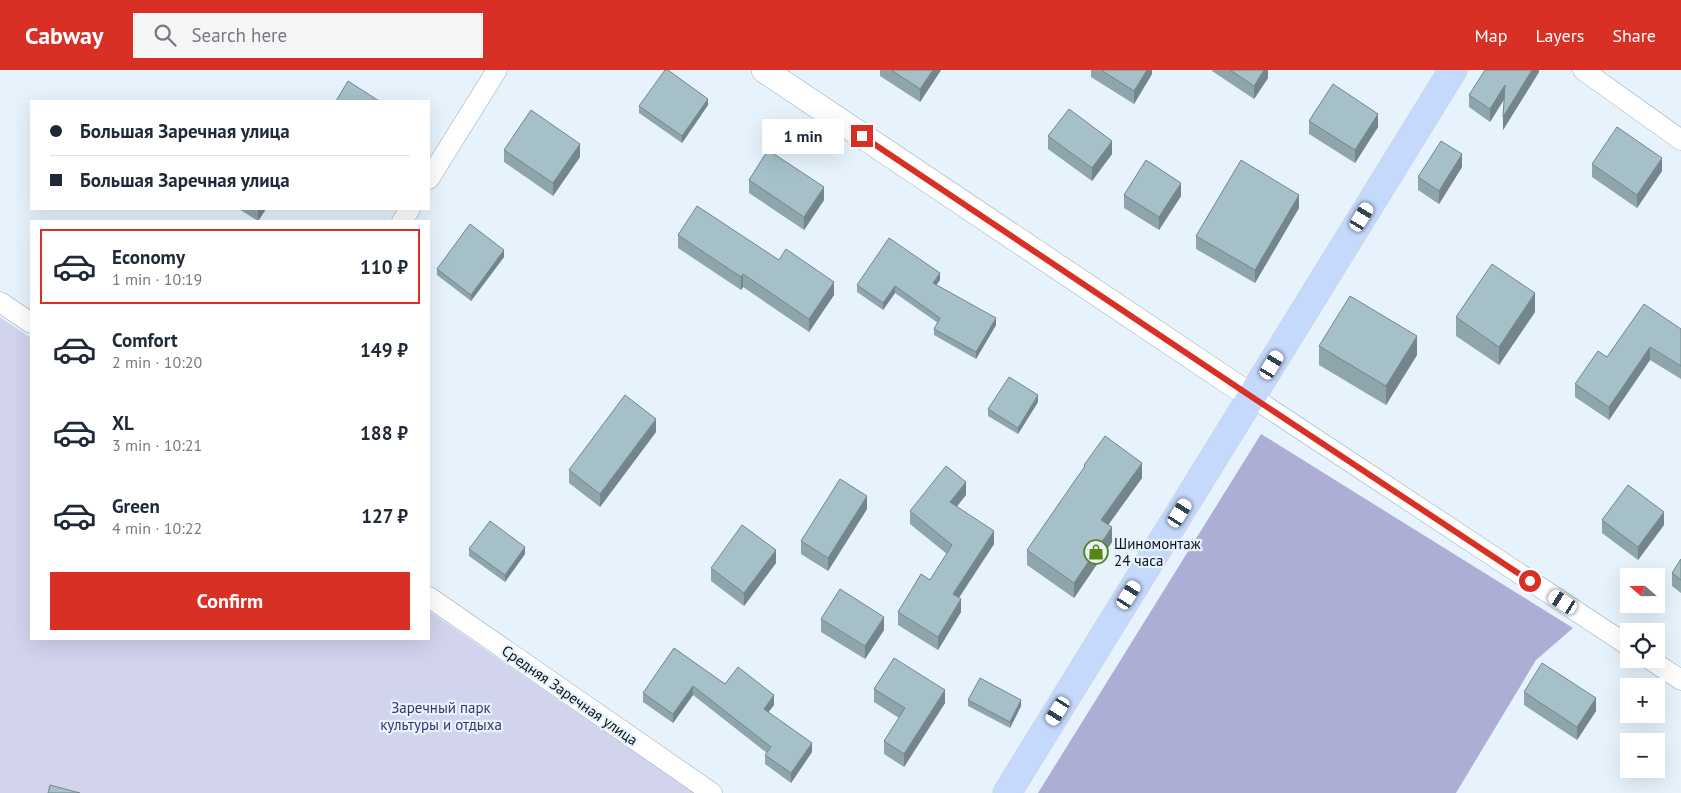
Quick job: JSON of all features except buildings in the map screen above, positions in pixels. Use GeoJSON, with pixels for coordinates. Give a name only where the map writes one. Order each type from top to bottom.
{"type":"FeatureCollection","features":[{"type":"Feature","properties":{"kind":"main road"},"geometry":{"type":"LineString","coordinates":[[1007,793],[1453,70]]}},
{"type":"Feature","properties":{"kind":"street"},"geometry":{"type":"LineString","coordinates":[[430,177],[497,70]]}},
{"type":"Feature","properties":{"kind":"street"},"geometry":{"type":"LineString","coordinates":[[764,70],[1252,397],[1620,640]]}},
{"type":"Feature","properties":{"kind":"street"},"geometry":{"type":"LineString","coordinates":[[1583,70],[1681,140]]}},
{"type":"Feature","properties":{"kind":"street"},"geometry":{"type":"LineString","coordinates":[[0,302],[30,322]]}},
{"type":"Feature","properties":{"kind":"street","name":"Средняя Заречная улица"},"geometry":{"type":"LineString","coordinates":[[430,598],[712,793]]}},
{"type":"Feature","properties":{"kind":"street"},"geometry":{"type":"LineString","coordinates":[[1663,668],[1681,680]]}},
{"type":"Feature","properties":{"kind":"green space","name":"Заречный парк культуры и отдыха"},"geometry":{"type":"Polygon","coordinates":[[[0,317],[30,337],[30,640],[430,640],[430,612],[694,793],[0,793],[0,317]]]}},
{"type":"Feature","properties":{"kind":"shaded area"},"geometry":{"type":"Polygon","coordinates":[[[1261,434],[1573,628],[1536,660],[1456,793],[1038,793],[1261,434]]]}},
{"type":"Feature","properties":{"kind":"place","name":"Шиномонтаж 24 часа"},"geometry":{"type":"Point","coordinates":[1096,552]}},
{"type":"Feature","properties":{"kind":"route"},"geometry":{"type":"LineString","coordinates":[[862,136],[1530,581]]}}]}
